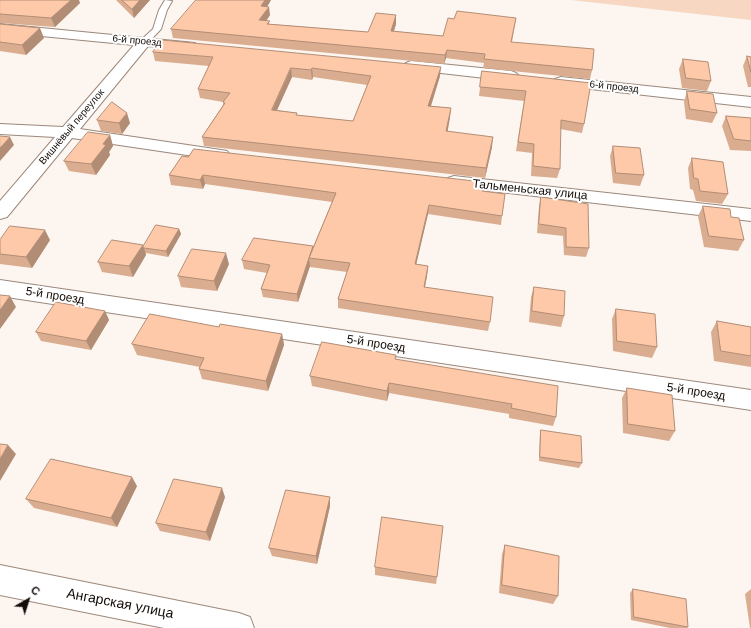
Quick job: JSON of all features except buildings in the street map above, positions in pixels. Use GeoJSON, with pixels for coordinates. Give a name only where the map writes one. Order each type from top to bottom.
{"type":"FeatureCollection","features":[{"type":"Feature","properties":{"kind":"street","name":"6-й проезд"},"geometry":{"type":"LineString","coordinates":[[0,28],[206,47]]}},
{"type":"Feature","properties":{"kind":"street","name":"Вишнёвый переулок"},"geometry":{"type":"LineString","coordinates":[[0,213],[144,42]]}},
{"type":"Feature","properties":{"kind":"street"},"geometry":{"type":"LineString","coordinates":[[393,64],[527,78]]}},
{"type":"Feature","properties":{"kind":"street","name":"6-й проезд"},"geometry":{"type":"LineString","coordinates":[[543,80],[751,102]]}},
{"type":"Feature","properties":{"kind":"street"},"geometry":{"type":"LineString","coordinates":[[0,130],[67,132],[241,157]]}},
{"type":"Feature","properties":{"kind":"street","name":"Тальменьская улица"},"geometry":{"type":"LineString","coordinates":[[436,180],[751,215]]}},
{"type":"Feature","properties":{"kind":"street","name":"5-й проезд"},"geometry":{"type":"LineString","coordinates":[[0,288],[751,400]]}},
{"type":"Feature","properties":{"kind":"street","name":"Ангарская улица"},"geometry":{"type":"LineString","coordinates":[[0,580],[239,628]]}},
{"type":"Feature","properties":{"kind":"lane"},"geometry":{"type":"LineString","coordinates":[[144,42],[159,26],[162,9],[168,1]]}},
{"type":"Feature","properties":{"kind":"shaded area"},"geometry":{"type":"Polygon","coordinates":[[[571,0],[751,0],[751,20],[571,0]]]}}]}
